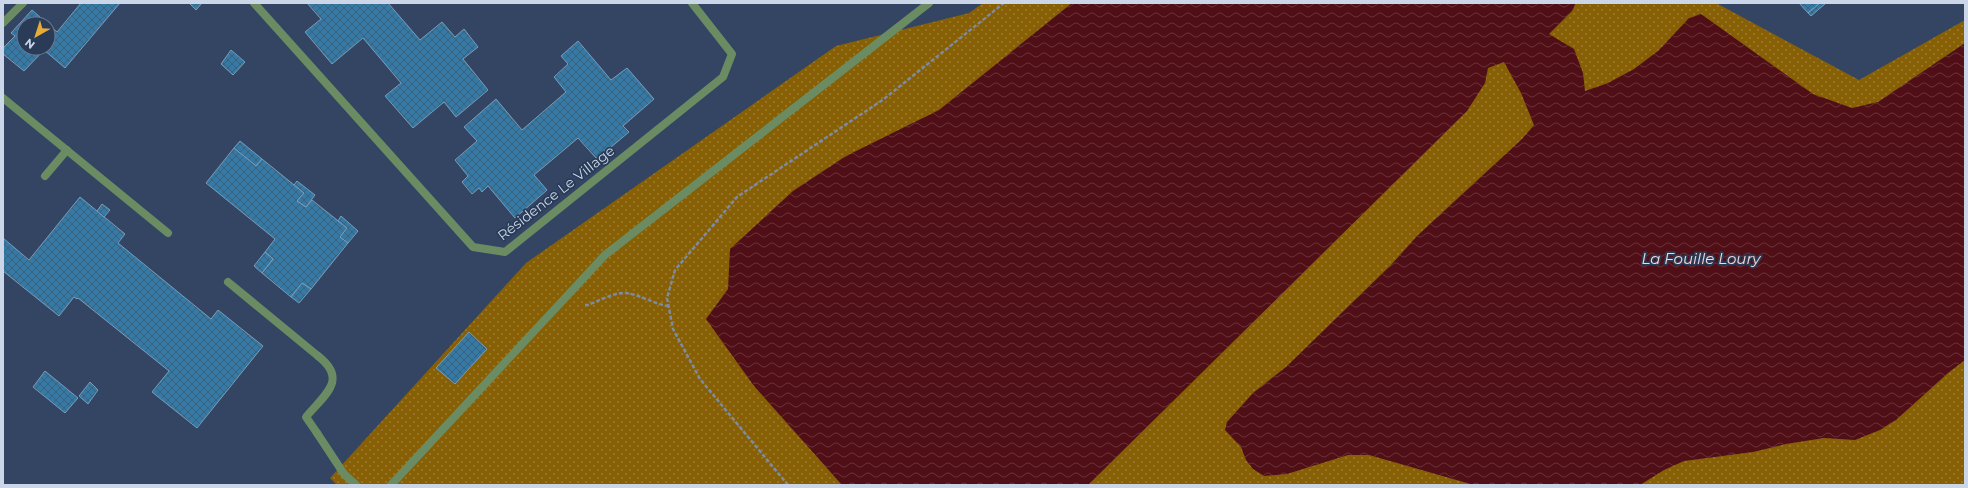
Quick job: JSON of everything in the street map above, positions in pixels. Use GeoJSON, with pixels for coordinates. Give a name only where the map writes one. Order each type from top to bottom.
{"type":"FeatureCollection","features":[{"type":"Feature","properties":{"kind":"street"},"geometry":{"type":"LineString","coordinates":[[3,23],[23,3]]}},
{"type":"Feature","properties":{"kind":"street","name":"Résidence Le Village"},"geometry":{"type":"LineString","coordinates":[[254,3],[473,247],[505,252],[723,78],[732,54],[692,3]]}},
{"type":"Feature","properties":{"kind":"street"},"geometry":{"type":"LineString","coordinates":[[391,485],[605,255],[930,3]]}},
{"type":"Feature","properties":{"kind":"street"},"geometry":{"type":"LineString","coordinates":[[3,98],[168,233]]}},
{"type":"Feature","properties":{"kind":"street"},"geometry":{"type":"LineString","coordinates":[[45,176],[67,150]]}},
{"type":"Feature","properties":{"kind":"street"},"geometry":{"type":"LineString","coordinates":[[228,282],[327,364],[334,378],[333,385],[306,417],[344,474],[356,485]]}},
{"type":"Feature","properties":{"kind":"path"},"geometry":{"type":"LineString","coordinates":[[788,485],[700,380],[673,329],[667,298],[676,270],[737,197],[884,99],[1004,3]]}},
{"type":"Feature","properties":{"kind":"path"},"geometry":{"type":"LineString","coordinates":[[560,303],[588,305],[610,296],[625,293],[655,304],[668,306]]}},
{"type":"Feature","properties":{"kind":"shaded area","name":"La Fouille Loury"},"geometry":{"type":"Polygon","coordinates":[[[983,3],[1716,3],[1859,80],[1965,20],[1965,485],[337,485],[330,478],[526,263],[836,46],[969,13],[983,3]]]}},
{"type":"Feature","properties":{"kind":"water","name":"La Fouille Loury"},"geometry":{"type":"Polygon","coordinates":[[[1072,3],[1576,3],[1572,11],[1549,34],[1574,49],[1583,73],[1585,91],[1608,83],[1634,69],[1658,51],[1689,18],[1701,14],[1813,94],[1852,108],[1878,102],[1965,43],[1965,360],[1948,373],[1896,420],[1880,430],[1855,440],[1824,438],[1786,444],[1753,452],[1684,461],[1664,470],[1640,485],[1474,485],[1369,455],[1348,455],[1287,474],[1264,476],[1253,469],[1246,460],[1241,447],[1225,430],[1227,422],[1253,393],[1286,367],[1391,265],[1417,236],[1522,139],[1534,125],[1521,93],[1504,62],[1488,68],[1485,83],[1467,111],[1088,485],[842,485],[754,386],[706,319],[728,289],[730,249],[793,191],[846,156],[939,110],[1072,3]]]}},
{"type":"Feature","properties":{"kind":"building"},"geometry":{"type":"Polygon","coordinates":[[[81,3],[120,3],[65,68],[51,56],[56,56],[56,31],[57,32],[81,3]]]}},
{"type":"Feature","properties":{"kind":"building"},"geometry":{"type":"Polygon","coordinates":[[[189,3],[202,3],[196,10],[189,3]]]}},
{"type":"Feature","properties":{"kind":"building"},"geometry":{"type":"Polygon","coordinates":[[[307,3],[388,3],[420,40],[442,22],[455,37],[464,29],[478,47],[463,59],[488,90],[456,117],[444,102],[413,128],[385,96],[401,83],[363,38],[332,64],[305,32],[321,19],[307,3]]]}},
{"type":"Feature","properties":{"kind":"building"},"geometry":{"type":"Polygon","coordinates":[[[1799,3],[1820,3],[1808,13],[1799,3]]]}},
{"type":"Feature","properties":{"kind":"building"},"geometry":{"type":"Polygon","coordinates":[[[1820,3],[1826,3],[1811,16],[1808,13],[1820,3]]]}},
{"type":"Feature","properties":{"kind":"building"},"geometry":{"type":"Polygon","coordinates":[[[32,10],[39,16],[27,16],[32,10]]]}},
{"type":"Feature","properties":{"kind":"building"},"geometry":{"type":"Polygon","coordinates":[[[16,28],[16,56],[38,56],[24,71],[3,54],[3,48],[15,36],[11,33],[16,28]]]}},
{"type":"Feature","properties":{"kind":"building"},"geometry":{"type":"Polygon","coordinates":[[[578,41],[611,80],[627,68],[654,99],[623,126],[629,132],[597,159],[578,138],[534,175],[547,190],[515,218],[488,186],[482,192],[479,188],[472,194],[462,182],[468,176],[455,160],[477,141],[464,127],[496,99],[522,130],[566,92],[554,77],[568,64],[561,56],[578,41]]]}},
{"type":"Feature","properties":{"kind":"building"},"geometry":{"type":"Polygon","coordinates":[[[231,50],[245,62],[233,75],[221,64],[231,50]]]}},
{"type":"Feature","properties":{"kind":"building"},"geometry":{"type":"Polygon","coordinates":[[[240,141],[262,159],[256,166],[234,148],[240,141]]]}},
{"type":"Feature","properties":{"kind":"building"},"geometry":{"type":"Polygon","coordinates":[[[234,148],[256,166],[262,159],[304,193],[297,201],[306,207],[312,200],[347,228],[340,237],[348,243],[311,289],[302,283],[291,297],[262,273],[273,259],[265,252],[275,239],[206,183],[234,148]]]}},
{"type":"Feature","properties":{"kind":"building"},"geometry":{"type":"Polygon","coordinates":[[[297,181],[315,195],[306,207],[297,201],[304,193],[294,185],[297,181]]]}},
{"type":"Feature","properties":{"kind":"building"},"geometry":{"type":"Polygon","coordinates":[[[80,197],[125,234],[118,243],[211,319],[218,310],[263,346],[197,428],[152,392],[169,371],[78,298],[77,299],[74,297],[59,316],[3,271],[3,238],[29,260],[80,197]]]}},
{"type":"Feature","properties":{"kind":"building"},"geometry":{"type":"Polygon","coordinates":[[[102,204],[110,210],[104,217],[97,211],[102,204]]]}},
{"type":"Feature","properties":{"kind":"building"},"geometry":{"type":"Polygon","coordinates":[[[341,216],[358,231],[348,243],[340,237],[347,228],[338,221],[341,216]]]}},
{"type":"Feature","properties":{"kind":"building"},"geometry":{"type":"Polygon","coordinates":[[[265,252],[273,259],[262,273],[254,266],[265,252]]]}},
{"type":"Feature","properties":{"kind":"building"},"geometry":{"type":"Polygon","coordinates":[[[302,283],[311,289],[299,303],[291,297],[302,283]]]}},
{"type":"Feature","properties":{"kind":"building"},"geometry":{"type":"Polygon","coordinates":[[[469,332],[487,349],[455,384],[436,368],[469,332]]]}},
{"type":"Feature","properties":{"kind":"building"},"geometry":{"type":"Polygon","coordinates":[[[45,371],[78,398],[65,413],[33,387],[45,371]]]}},
{"type":"Feature","properties":{"kind":"building"},"geometry":{"type":"Polygon","coordinates":[[[90,382],[98,390],[88,404],[79,396],[90,382]]]}}]}
